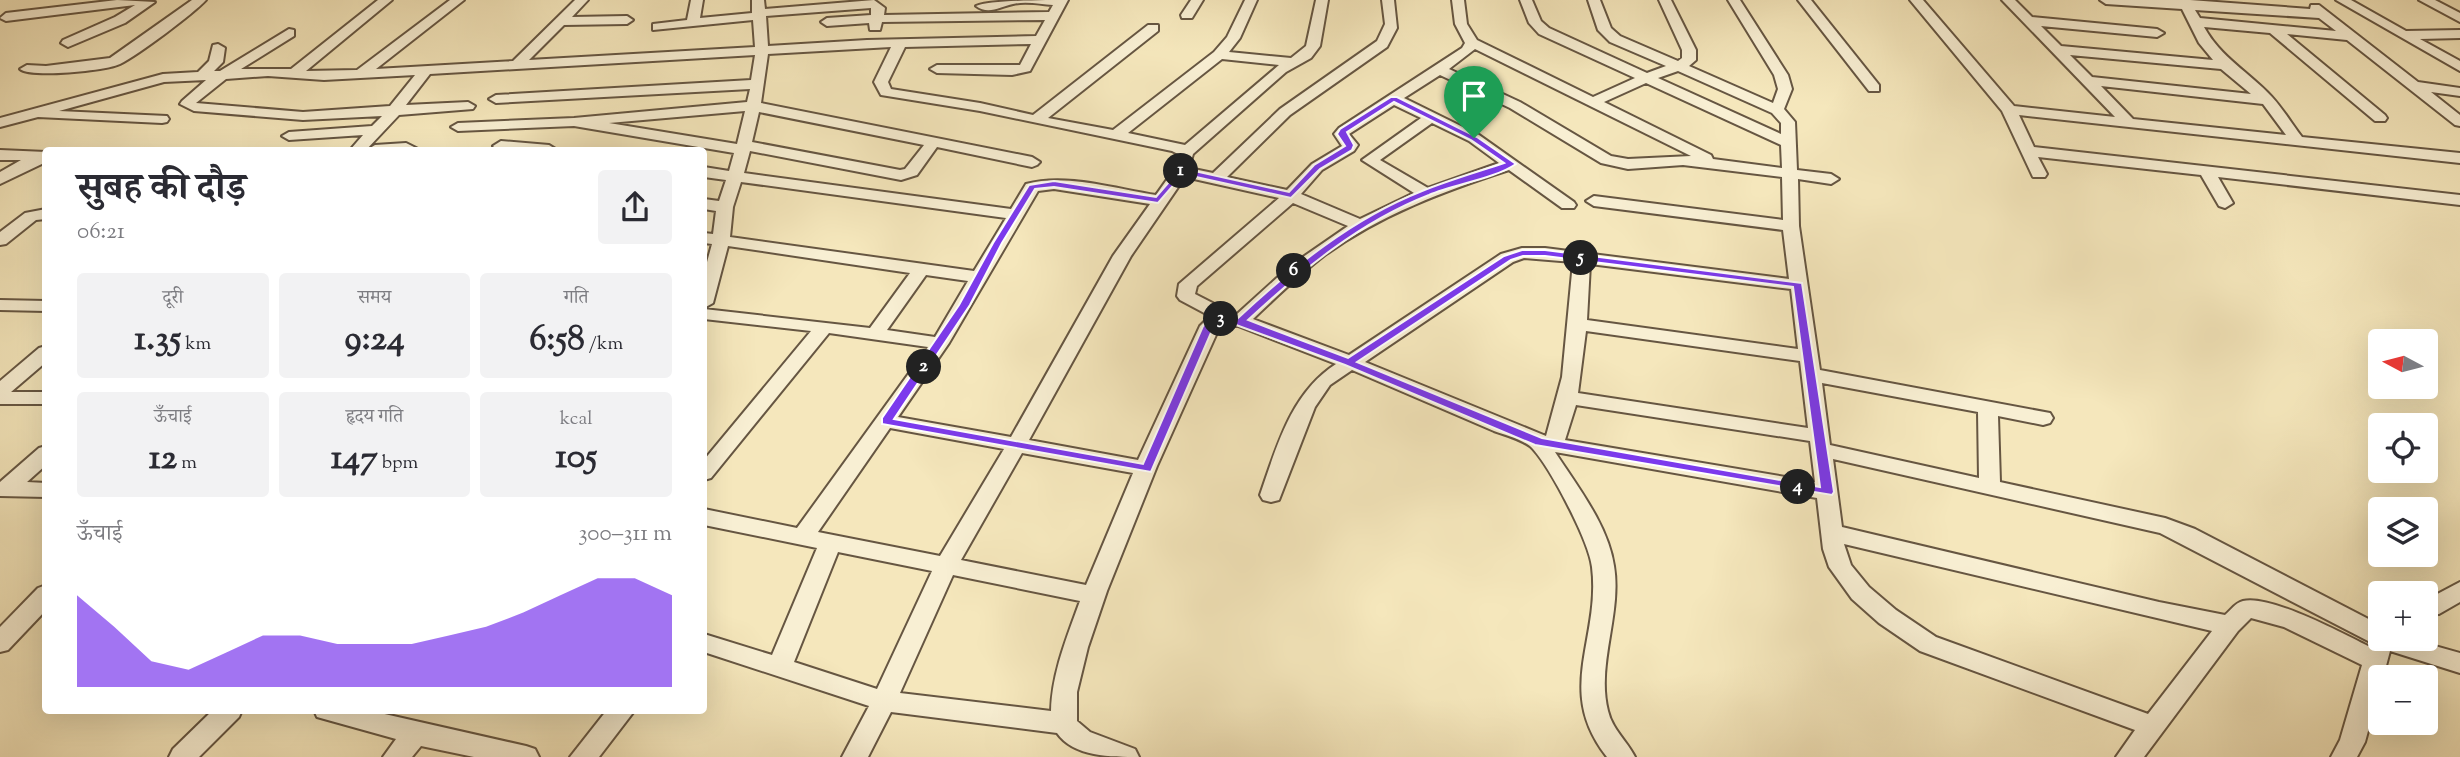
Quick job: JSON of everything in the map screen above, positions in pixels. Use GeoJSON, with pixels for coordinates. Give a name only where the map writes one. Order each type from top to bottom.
{"type":"FeatureCollection","features":[{"type":"Feature","properties":{"kind":"street"},"geometry":{"type":"LineString","coordinates":[[2,17],[31,4],[51,0]]}},
{"type":"Feature","properties":{"kind":"street"},"geometry":{"type":"LineString","coordinates":[[2,17],[150,0]]}},
{"type":"Feature","properties":{"kind":"street"},"geometry":{"type":"LineString","coordinates":[[68,43],[120,20],[150,0]]}},
{"type":"Feature","properties":{"kind":"street"},"geometry":{"type":"LineString","coordinates":[[27,69],[46,70],[114,62],[200,0]]}},
{"type":"Feature","properties":{"kind":"street"},"geometry":{"type":"LineString","coordinates":[[295,73],[387,0]]}},
{"type":"Feature","properties":{"kind":"street"},"geometry":{"type":"LineString","coordinates":[[360,74],[458,0]]}},
{"type":"Feature","properties":{"kind":"street"},"geometry":{"type":"LineString","coordinates":[[515,66],[582,0]]}},
{"type":"Feature","properties":{"kind":"street"},"geometry":{"type":"LineString","coordinates":[[693,23],[697,0]]}},
{"type":"Feature","properties":{"kind":"street"},"geometry":{"type":"LineString","coordinates":[[937,69],[1021,70],[1029,64],[1061,1],[1011,0],[999,6],[982,6]]}},
{"type":"Feature","properties":{"kind":"street"},"geometry":{"type":"LineString","coordinates":[[1187,15],[1197,0]]}},
{"type":"Feature","properties":{"kind":"street"},"geometry":{"type":"LineString","coordinates":[[1115,136],[1219,55],[1233,38],[1251,0]]}},
{"type":"Feature","properties":{"kind":"street"},"geometry":{"type":"LineString","coordinates":[[855,757],[946,566],[1016,446],[1081,326],[1158,200],[1184,162],[1269,79],[1306,55],[1313,46],[1322,0]]}},
{"type":"Feature","properties":{"kind":"street"},"geometry":{"type":"LineString","coordinates":[[1218,177],[1285,112],[1382,44],[1391,33],[1392,20],[1388,0]]}},
{"type":"Feature","properties":{"kind":"street"},"geometry":{"type":"LineString","coordinates":[[1458,0],[1461,24],[1472,43],[1595,101],[1718,164]]}},
{"type":"Feature","properties":{"kind":"street"},"geometry":{"type":"LineString","coordinates":[[1526,0],[1535,23],[1544,31],[1648,76],[1789,143]]}},
{"type":"Feature","properties":{"kind":"street"},"geometry":{"type":"LineString","coordinates":[[1594,0],[1605,30],[1615,39],[1777,110],[1788,122],[1791,226],[1835,555],[1852,583],[1870,601],[1928,645],[2152,726]]}},
{"type":"Feature","properties":{"kind":"street"},"geometry":{"type":"LineString","coordinates":[[1595,101],[1648,76],[1681,66],[1690,55],[1665,0]]}},
{"type":"Feature","properties":{"kind":"street"},"geometry":{"type":"LineString","coordinates":[[1734,0],[1781,75],[1785,89],[1777,110]]}},
{"type":"Feature","properties":{"kind":"street"},"geometry":{"type":"LineString","coordinates":[[1804,0],[1874,88]]}},
{"type":"Feature","properties":{"kind":"street"},"geometry":{"type":"LineString","coordinates":[[1916,0],[1980,73],[2008,110],[2039,174]]}},
{"type":"Feature","properties":{"kind":"street"},"geometry":{"type":"LineString","coordinates":[[2008,0],[2129,122]]}},
{"type":"Feature","properties":{"kind":"street"},"geometry":{"type":"LineString","coordinates":[[2106,0],[2187,2],[2323,14]]}},
{"type":"Feature","properties":{"kind":"street"},"geometry":{"type":"LineString","coordinates":[[2303,0],[2460,122]]}},
{"type":"Feature","properties":{"kind":"street"},"geometry":{"type":"LineString","coordinates":[[2342,0],[2460,67]]}},
{"type":"Feature","properties":{"kind":"street"},"geometry":{"type":"LineString","coordinates":[[2425,0],[2460,18]]}},
{"type":"Feature","properties":{"kind":"street"},"geometry":{"type":"LineString","coordinates":[[2187,2],[2206,43],[2225,65],[2267,100],[2297,140]]}},
{"type":"Feature","properties":{"kind":"street"},"geometry":{"type":"LineString","coordinates":[[658,27],[758,10],[830,3],[874,4],[879,8],[878,19],[867,44]]}},
{"type":"Feature","properties":{"kind":"street"},"geometry":{"type":"LineString","coordinates":[[707,279],[712,239],[744,147],[758,84],[762,51],[758,10]]}},
{"type":"Feature","properties":{"kind":"street"},"geometry":{"type":"LineString","coordinates":[[827,22],[1052,16]]}},
{"type":"Feature","properties":{"kind":"street"},"geometry":{"type":"LineString","coordinates":[[559,20],[627,20]]}},
{"type":"Feature","properties":{"kind":"street"},"geometry":{"type":"LineString","coordinates":[[2031,21],[2157,33]]}},
{"type":"Feature","properties":{"kind":"street"},"geometry":{"type":"LineString","coordinates":[[2196,22],[2351,36]]}},
{"type":"Feature","properties":{"kind":"street"},"geometry":{"type":"LineString","coordinates":[[1036,120],[1153,28]]}},
{"type":"Feature","properties":{"kind":"street"},"geometry":{"type":"LineString","coordinates":[[2272,28],[2380,118]]}},
{"type":"Feature","properties":{"kind":"street"},"geometry":{"type":"LineString","coordinates":[[289,33],[192,98],[189,106],[303,116],[468,106]]}},
{"type":"Feature","properties":{"kind":"street"},"geometry":{"type":"LineString","coordinates":[[2402,35],[2460,34]]}},
{"type":"Feature","properties":{"kind":"street"},"geometry":{"type":"LineString","coordinates":[[0,123],[163,78],[228,72],[324,76],[867,44],[1039,40]]}},
{"type":"Feature","properties":{"kind":"street"},"geometry":{"type":"LineString","coordinates":[[900,43],[881,82],[886,92],[980,107],[1176,147],[1184,162],[1218,177],[1291,196],[1361,225]]}},
{"type":"Feature","properties":{"kind":"street"},"geometry":{"type":"LineString","coordinates":[[1472,43],[1467,51],[1440,70],[1343,131],[1341,134],[1350,145],[1349,148],[1317,167],[1291,196],[1188,284],[1186,296],[1235,320],[1349,362],[1546,443],[1828,492]]}},
{"type":"Feature","properties":{"kind":"street"},"geometry":{"type":"LineString","coordinates":[[203,75],[216,62],[218,48]]}},
{"type":"Feature","properties":{"kind":"street"},"geometry":{"type":"LineString","coordinates":[[2059,50],[2225,65]]}},
{"type":"Feature","properties":{"kind":"street"},"geometry":{"type":"LineString","coordinates":[[1219,55],[1293,62]]}},
{"type":"Feature","properties":{"kind":"street"},"geometry":{"type":"LineString","coordinates":[[1440,70],[1515,105],[1606,160],[1628,164],[1683,160],[1831,179]]}},
{"type":"Feature","properties":{"kind":"street"},"geometry":{"type":"LineString","coordinates":[[361,147],[426,71]]}},
{"type":"Feature","properties":{"kind":"street"},"geometry":{"type":"LineString","coordinates":[[2090,81],[2267,100]]}},
{"type":"Feature","properties":{"kind":"street"},"geometry":{"type":"LineString","coordinates":[[496,99],[758,84]]}},
{"type":"Feature","properties":{"kind":"street"},"geometry":{"type":"LineString","coordinates":[[2414,86],[2460,92]]}},
{"type":"Feature","properties":{"kind":"street"},"geometry":{"type":"LineString","coordinates":[[1394,99],[1474,138],[1567,205]]}},
{"type":"Feature","properties":{"kind":"street"},"geometry":{"type":"LineString","coordinates":[[458,127],[574,122],[753,106],[1032,162]]}},
{"type":"Feature","properties":{"kind":"street"},"geometry":{"type":"LineString","coordinates":[[2008,110],[2460,158]]}},
{"type":"Feature","properties":{"kind":"street"},"geometry":{"type":"LineString","coordinates":[[32,114],[162,119]]}},
{"type":"Feature","properties":{"kind":"street"},"geometry":{"type":"LineString","coordinates":[[1424,193],[1370,160],[1432,117]]}},
{"type":"Feature","properties":{"kind":"street"},"geometry":{"type":"LineString","coordinates":[[574,122],[744,147],[901,175],[911,172],[934,141]]}},
{"type":"Feature","properties":{"kind":"street"},"geometry":{"type":"LineString","coordinates":[[499,147],[525,124]]}},
{"type":"Feature","properties":{"kind":"street"},"geometry":{"type":"LineString","coordinates":[[289,136],[376,130]]}},
{"type":"Feature","properties":{"kind":"street"},"geometry":{"type":"LineString","coordinates":[[2030,151],[2460,200]]}},
{"type":"Feature","properties":{"kind":"street"},"geometry":{"type":"LineString","coordinates":[[0,155],[42,157]]}},
{"type":"Feature","properties":{"kind":"street"},"geometry":{"type":"LineString","coordinates":[[0,179],[42,157]]}},
{"type":"Feature","properties":{"kind":"street"},"geometry":{"type":"LineString","coordinates":[[1126,757],[1070,734],[1064,723],[1062,693],[1092,595],[1209,326],[1216,320],[1235,320],[1297,269],[1361,225],[1424,193],[1511,164]]}},
{"type":"Feature","properties":{"kind":"street"},"geometry":{"type":"LineString","coordinates":[[2207,171],[2225,203]]}},
{"type":"Feature","properties":{"kind":"street"},"geometry":{"type":"LineString","coordinates":[[707,172],[1014,214]]}},
{"type":"Feature","properties":{"kind":"street"},"geometry":{"type":"LineString","coordinates":[[802,538],[940,344],[981,277],[1027,192],[1041,184],[1158,200]]}},
{"type":"Feature","properties":{"kind":"street"},"geometry":{"type":"LineString","coordinates":[[1594,201],[1791,226]]}},
{"type":"Feature","properties":{"kind":"street"},"geometry":{"type":"LineString","coordinates":[[707,204],[725,207]]}},
{"type":"Feature","properties":{"kind":"street"},"geometry":{"type":"LineString","coordinates":[[0,240],[31,216],[42,215]]}},
{"type":"Feature","properties":{"kind":"street"},"geometry":{"type":"LineString","coordinates":[[712,239],[981,277]]}},
{"type":"Feature","properties":{"kind":"street"},"geometry":{"type":"LineString","coordinates":[[1270,495],[1299,417],[1309,398],[1323,381],[1507,258],[1522,253],[1582,258],[1798,285]]}},
{"type":"Feature","properties":{"kind":"street"},"geometry":{"type":"LineString","coordinates":[[1546,443],[1563,421],[1569,398],[1582,258]]}},
{"type":"Feature","properties":{"kind":"street"},"geometry":{"type":"LineString","coordinates":[[875,334],[921,269]]}},
{"type":"Feature","properties":{"kind":"street"},"geometry":{"type":"LineString","coordinates":[[0,305],[42,304]]}},
{"type":"Feature","properties":{"kind":"street"},"geometry":{"type":"LineString","coordinates":[[707,314],[758,318],[940,344]]}},
{"type":"Feature","properties":{"kind":"street"},"geometry":{"type":"LineString","coordinates":[[1577,324],[1810,365],[1988,408],[2043,418]]}},
{"type":"Feature","properties":{"kind":"street"},"geometry":{"type":"LineString","coordinates":[[707,469],[824,327]]}},
{"type":"Feature","properties":{"kind":"street"},"geometry":{"type":"LineString","coordinates":[[0,391],[42,355]]}},
{"type":"Feature","properties":{"kind":"street"},"geometry":{"type":"LineString","coordinates":[[0,398],[42,398]]}},
{"type":"Feature","properties":{"kind":"street"},"geometry":{"type":"LineString","coordinates":[[1569,398],[1820,443],[2165,526],[2188,535],[2368,636]]}},
{"type":"Feature","properties":{"kind":"street"},"geometry":{"type":"LineString","coordinates":[[1988,408],[1990,486]]}},
{"type":"Feature","properties":{"kind":"street"},"geometry":{"type":"LineString","coordinates":[[887,421],[1147,469]]}},
{"type":"Feature","properties":{"kind":"street"},"geometry":{"type":"LineString","coordinates":[[1546,443],[1599,550],[1605,589],[1595,672],[1596,705],[1600,726],[1622,757]]}},
{"type":"Feature","properties":{"kind":"street"},"geometry":{"type":"LineString","coordinates":[[3,489],[42,456]]}},
{"type":"Feature","properties":{"kind":"street"},"geometry":{"type":"LineString","coordinates":[[3,489],[42,490]]}},
{"type":"Feature","properties":{"kind":"street"},"geometry":{"type":"LineString","coordinates":[[707,518],[1092,595]]}},
{"type":"Feature","properties":{"kind":"street"},"geometry":{"type":"LineString","coordinates":[[1832,533],[2159,611],[2230,625]]}},
{"type":"Feature","properties":{"kind":"street"},"geometry":{"type":"LineString","coordinates":[[780,666],[830,543]]}},
{"type":"Feature","properties":{"kind":"street"},"geometry":{"type":"LineString","coordinates":[[2438,604],[2460,591]]}},
{"type":"Feature","properties":{"kind":"street"},"geometry":{"type":"LineString","coordinates":[[0,643],[42,598]]}},
{"type":"Feature","properties":{"kind":"street"},"geometry":{"type":"LineString","coordinates":[[2129,757],[2230,625],[2246,609],[2256,609],[2368,640]]}},
{"type":"Feature","properties":{"kind":"street"},"geometry":{"type":"LineString","coordinates":[[707,644],[884,701],[1064,723]]}},
{"type":"Feature","properties":{"kind":"street"},"geometry":{"type":"LineString","coordinates":[[2344,757],[2352,742],[2378,651]]}},
{"type":"Feature","properties":{"kind":"street"},"geometry":{"type":"LineString","coordinates":[[2418,651],[2460,663]]}},
{"type":"Feature","properties":{"kind":"street"},"geometry":{"type":"LineString","coordinates":[[182,757],[226,714]]}},
{"type":"Feature","properties":{"kind":"street"},"geometry":{"type":"LineString","coordinates":[[341,714],[416,734],[526,757]]}},
{"type":"Feature","properties":{"kind":"street"},"geometry":{"type":"LineString","coordinates":[[583,757],[620,714]]}},
{"type":"Feature","properties":{"kind":"street"},"geometry":{"type":"LineString","coordinates":[[396,757],[416,734]]}},
{"type":"Feature","properties":{"kind":"route"},"geometry":{"type":"LineString","coordinates":[[1474,138],[1394,99],[1343,131],[1342,138],[1348,142],[1349,148],[1317,167],[1291,196],[1218,177],[1181,171],[1158,200],[1054,184],[1032,187],[940,344],[887,421],[1147,469],[1209,326],[1216,320],[1229,318],[1349,362],[1539,442],[1828,492],[1798,285],[1545,253],[1522,253],[1507,258],[1349,362],[1241,321],[1297,269],[1361,225],[1424,193],[1511,164],[1474,138]]}}]}
